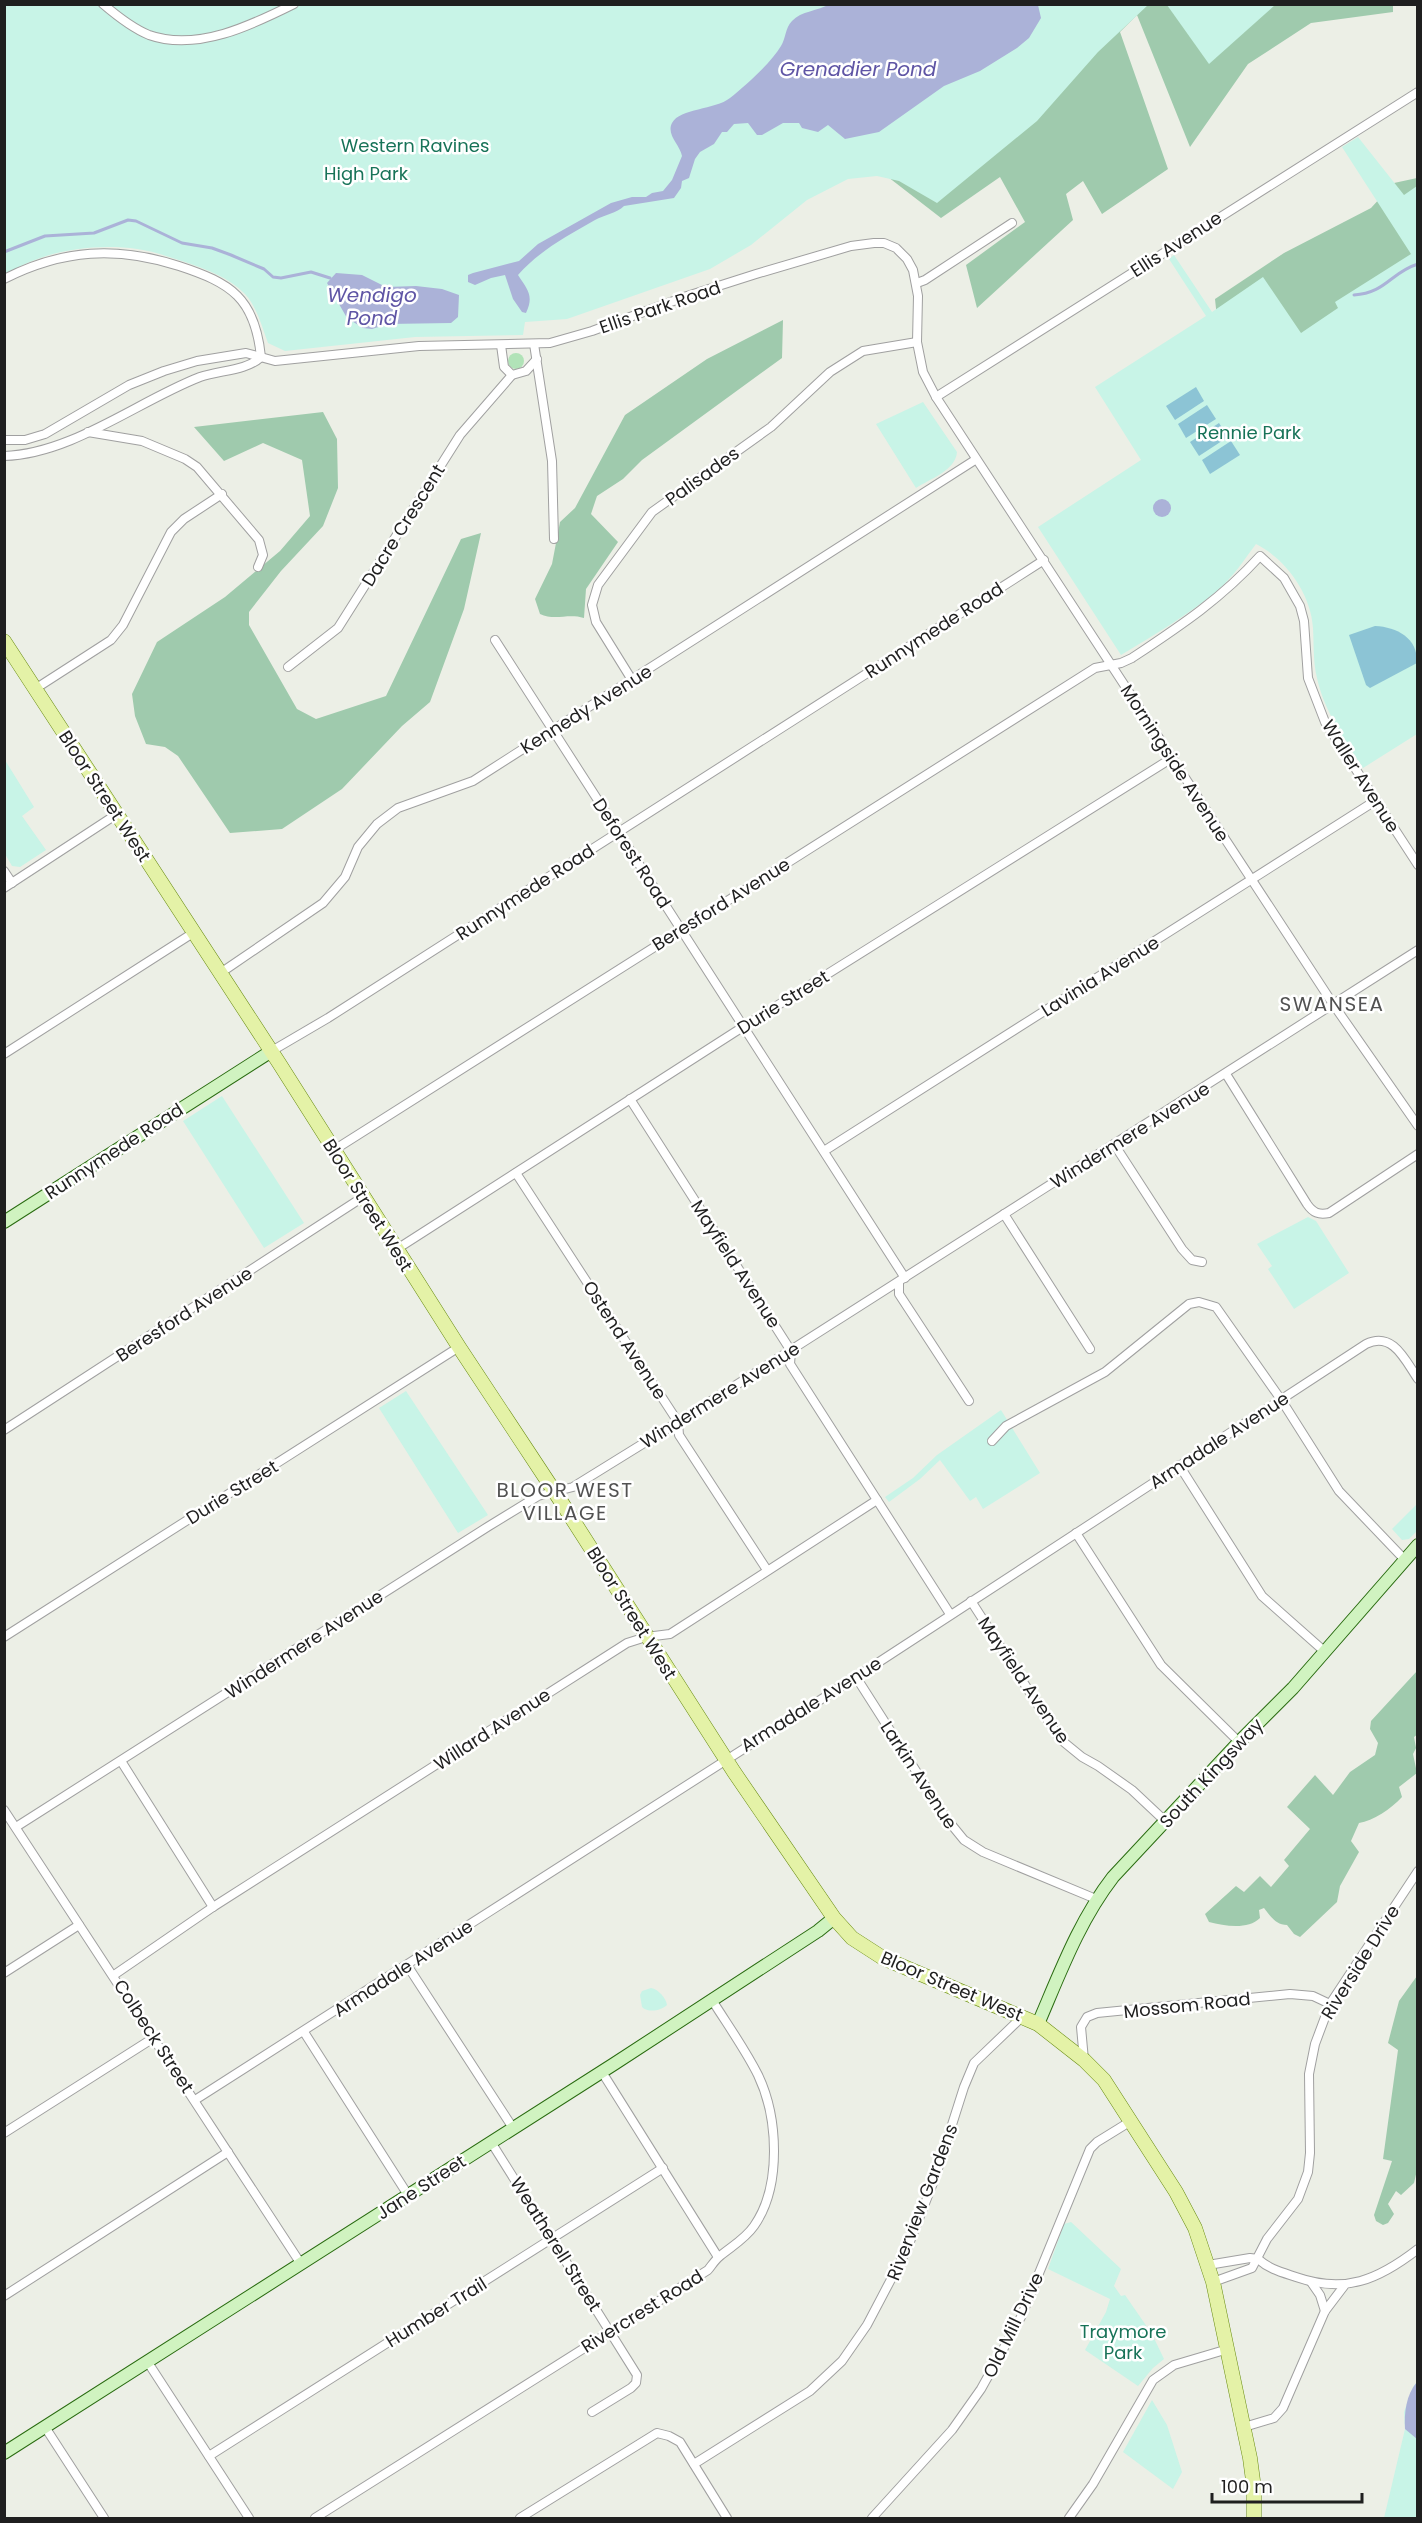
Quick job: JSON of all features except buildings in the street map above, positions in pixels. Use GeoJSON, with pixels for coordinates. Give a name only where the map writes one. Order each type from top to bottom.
{"type":"FeatureCollection","features":[{"type":"Feature","properties":{"kind":"main road","name":"Bloor Street West"},"geometry":{"type":"LineString","coordinates":[[4,641],[555,1492],[725,1759],[834,1918],[852,1938],[883,1958],[1038,2024],[1084,2060],[1104,2080],[1176,2192],[1195,2228],[1208,2265],[1244,2427],[1254,2488],[1254,2518]]}},
{"type":"Feature","properties":{"kind":"main road","name":"Runnymede Road"},"geometry":{"type":"LineString","coordinates":[[4,1222],[270,1052]]}},
{"type":"Feature","properties":{"kind":"main road","name":"South Kingsway"},"geometry":{"type":"LineString","coordinates":[[1038,2024],[1069,1949],[1096,1899],[1113,1877],[1239,1742],[1293,1688],[1418,1545]]}},
{"type":"Feature","properties":{"kind":"main road","name":"Jane Street"},"geometry":{"type":"LineString","coordinates":[[4,2452],[602,2072],[834,1918]]}},
{"type":"Feature","properties":{"kind":"street"},"geometry":{"type":"LineString","coordinates":[[103,4],[133,27],[151,35],[192,40],[221,34],[269,17],[294,4]]}},
{"type":"Feature","properties":{"kind":"street","name":"Ellis Avenue"},"geometry":{"type":"LineString","coordinates":[[936,397],[1418,92]]}},
{"type":"Feature","properties":{"kind":"street"},"geometry":{"type":"LineString","coordinates":[[917,283],[1012,223]]}},
{"type":"Feature","properties":{"kind":"street","name":"Ellis Park Road"},"geometry":{"type":"LineString","coordinates":[[4,440],[25,440],[45,434],[149,376],[197,361],[246,353],[275,362],[420,346],[550,343],[592,331],[687,296],[851,246],[874,243],[884,243],[896,248],[907,259],[917,283],[917,342],[923,372],[936,397]]}},
{"type":"Feature","properties":{"kind":"street"},"geometry":{"type":"LineString","coordinates":[[4,279],[47,262],[87,254],[110,252],[155,258],[215,278],[232,290],[246,306],[250,315],[260,342],[261,357]]}},
{"type":"Feature","properties":{"kind":"street","name":"Palisades"},"geometry":{"type":"LineString","coordinates":[[632,680],[594,618],[592,605],[598,585],[652,512],[771,427],[837,367],[863,351],[917,342]]}},
{"type":"Feature","properties":{"kind":"street"},"geometry":{"type":"LineString","coordinates":[[534,344],[552,461],[554,538]]}},
{"type":"Feature","properties":{"kind":"street"},"geometry":{"type":"LineString","coordinates":[[501,345],[504,367],[512,375]]}},
{"type":"Feature","properties":{"kind":"street","name":"Ellis Park Road"},"geometry":{"type":"LineString","coordinates":[[4,456],[39,452],[88,432],[169,390],[207,375],[253,364],[261,357]]}},
{"type":"Feature","properties":{"kind":"street","name":"Dacre Crescent"},"geometry":{"type":"LineString","coordinates":[[288,667],[338,628],[460,435],[512,375],[526,371],[537,358]]}},
{"type":"Feature","properties":{"kind":"street","name":"Morningside Avenue"},"geometry":{"type":"LineString","coordinates":[[936,397],[975,460],[1044,560],[1333,1004],[1418,1126]]}},
{"type":"Feature","properties":{"kind":"street"},"geometry":{"type":"LineString","coordinates":[[88,432],[142,441],[175,454],[197,467],[222,494],[262,545],[262,561],[258,567]]}},
{"type":"Feature","properties":{"kind":"street","name":"Kennedy Avenue"},"geometry":{"type":"LineString","coordinates":[[219,974],[323,903],[345,877],[358,847],[367,835],[398,808],[473,781],[975,460]]}},
{"type":"Feature","properties":{"kind":"street"},"geometry":{"type":"LineString","coordinates":[[35,688],[111,640],[123,625],[171,532],[184,519],[222,494]]}},
{"type":"Feature","properties":{"kind":"street","name":"Beresford Avenue"},"geometry":{"type":"LineString","coordinates":[[334,1150],[1095,668],[1121,663],[1132,658],[1204,610],[1228,590],[1260,556]]}},
{"type":"Feature","properties":{"kind":"street","name":"Waller Avenue"},"geometry":{"type":"LineString","coordinates":[[1260,556],[1284,578],[1297,597],[1304,621],[1305,663],[1312,692],[1336,742],[1418,865]]}},
{"type":"Feature","properties":{"kind":"street","name":"Runnymede Road"},"geometry":{"type":"LineString","coordinates":[[270,1052],[327,1018],[1044,560]]}},
{"type":"Feature","properties":{"kind":"street","name":"Deforest Road"},"geometry":{"type":"LineString","coordinates":[[495,640],[824,1151],[902,1280],[899,1294],[969,1401]]}},
{"type":"Feature","properties":{"kind":"street","name":"Durie Street"},"geometry":{"type":"LineString","coordinates":[[397,1249],[744,1026],[1172,758]]}},
{"type":"Feature","properties":{"kind":"street","name":"Lavinia Avenue"},"geometry":{"type":"LineString","coordinates":[[824,1151],[1375,801]]}},
{"type":"Feature","properties":{"kind":"street"},"geometry":{"type":"LineString","coordinates":[[4,871],[8,885],[117,814]]}},
{"type":"Feature","properties":{"kind":"street"},"geometry":{"type":"LineString","coordinates":[[4,1054],[193,933]]}},
{"type":"Feature","properties":{"kind":"street","name":"Windermere Avenue"},"geometry":{"type":"LineString","coordinates":[[16,1827],[538,1496],[573,1487],[678,1422],[1418,950]]}},
{"type":"Feature","properties":{"kind":"street"},"geometry":{"type":"LineString","coordinates":[[1226,1074],[1306,1204],[1314,1212],[1329,1213],[1418,1154]]}},
{"type":"Feature","properties":{"kind":"street","name":"Mayfield Avenue"},"geometry":{"type":"LineString","coordinates":[[630,1099],[791,1351],[790,1365],[950,1614]]}},
{"type":"Feature","properties":{"kind":"street"},"geometry":{"type":"LineString","coordinates":[[1114,1144],[1182,1249],[1192,1260],[1202,1262]]}},
{"type":"Feature","properties":{"kind":"street","name":"Ostend Avenue"},"geometry":{"type":"LineString","coordinates":[[516,1173],[678,1422],[679,1435],[767,1570]]}},
{"type":"Feature","properties":{"kind":"street","name":"Beresford Avenue"},"geometry":{"type":"LineString","coordinates":[[4,1430],[363,1197]]}},
{"type":"Feature","properties":{"kind":"street"},"geometry":{"type":"LineString","coordinates":[[1004,1214],[1090,1349]]}},
{"type":"Feature","properties":{"kind":"street"},"geometry":{"type":"LineString","coordinates":[[992,1441],[1006,1426],[1105,1372],[1181,1309],[1199,1302],[1216,1307],[1282,1401],[1339,1491],[1404,1559]]}},
{"type":"Feature","properties":{"kind":"street","name":"Armadale Avenue"},"geometry":{"type":"LineString","coordinates":[[195,2100],[856,1677],[1282,1401],[1366,1344],[1376,1340],[1385,1341],[1397,1347],[1418,1379]]}},
{"type":"Feature","properties":{"kind":"street","name":"Durie Street"},"geometry":{"type":"LineString","coordinates":[[4,1637],[459,1347]]}},
{"type":"Feature","properties":{"kind":"street"},"geometry":{"type":"LineString","coordinates":[[1179,1466],[1262,1596],[1324,1651]]}},
{"type":"Feature","properties":{"kind":"street","name":"Willard Avenue"},"geometry":{"type":"LineString","coordinates":[[114,1975],[213,1907],[630,1641],[666,1636],[877,1500]]}},
{"type":"Feature","properties":{"kind":"street"},"geometry":{"type":"LineString","coordinates":[[1076,1533],[1161,1665],[1239,1742]]}},
{"type":"Feature","properties":{"kind":"street","name":"Mayfield Avenue"},"geometry":{"type":"LineString","coordinates":[[971,1601],[1060,1739],[1082,1757],[1132,1790],[1165,1821]]}},
{"type":"Feature","properties":{"kind":"street","name":"Larkin Avenue"},"geometry":{"type":"LineString","coordinates":[[856,1677],[946,1818],[964,1840],[983,1852],[1096,1899]]}},
{"type":"Feature","properties":{"kind":"street"},"geometry":{"type":"LineString","coordinates":[[121,1761],[213,1907]]}},
{"type":"Feature","properties":{"kind":"street","name":"Colbeck Street"},"geometry":{"type":"LineString","coordinates":[[4,1810],[155,2037],[301,2264]]}},
{"type":"Feature","properties":{"kind":"street","name":"Riverside Drive"},"geometry":{"type":"LineString","coordinates":[[1213,2282],[1252,2268],[1268,2239],[1298,2199],[1308,2172],[1309,2074],[1315,2044],[1330,2004],[1418,1871]]}},
{"type":"Feature","properties":{"kind":"street"},"geometry":{"type":"LineString","coordinates":[[4,1973],[79,1925]]}},
{"type":"Feature","properties":{"kind":"street"},"geometry":{"type":"LineString","coordinates":[[408,1965],[513,2128]]}},
{"type":"Feature","properties":{"kind":"street","name":"Mossom Road"},"geometry":{"type":"LineString","coordinates":[[1084,2060],[1081,2027],[1087,2017],[1097,2013],[1290,1994],[1313,1996],[1330,2004]]}},
{"type":"Feature","properties":{"kind":"street","name":"Rivercrest Road"},"geometry":{"type":"LineString","coordinates":[[315,2518],[708,2270],[718,2257],[745,2237],[763,2211],[770,2190],[774,2150],[771,2120],[757,2073],[712,2000]]}},
{"type":"Feature","properties":{"kind":"street","name":"Riverview Gardens"},"geometry":{"type":"LineString","coordinates":[[694,2464],[810,2391],[842,2361],[867,2325],[907,2249],[935,2178],[964,2086],[974,2063],[1022,2017]]}},
{"type":"Feature","properties":{"kind":"street"},"geometry":{"type":"LineString","coordinates":[[304,2032],[408,2196]]}},
{"type":"Feature","properties":{"kind":"street"},"geometry":{"type":"LineString","coordinates":[[4,2133],[155,2037]]}},
{"type":"Feature","properties":{"kind":"street"},"geometry":{"type":"LineString","coordinates":[[602,2072],[718,2257]]}},
{"type":"Feature","properties":{"kind":"street","name":"Old Mill Drive"},"geometry":{"type":"LineString","coordinates":[[872,2518],[952,2430],[981,2390],[1021,2317],[1090,2149],[1097,2142],[1131,2121]]}},
{"type":"Feature","properties":{"kind":"street","name":"Weatherell Street"},"geometry":{"type":"LineString","coordinates":[[491,2142],[611,2331],[638,2378],[631,2388],[592,2412]]}},
{"type":"Feature","properties":{"kind":"street"},"geometry":{"type":"LineString","coordinates":[[4,2296],[228,2152]]}},
{"type":"Feature","properties":{"kind":"street","name":"Humber Trail"},"geometry":{"type":"LineString","coordinates":[[209,2456],[663,2168]]}},
{"type":"Feature","properties":{"kind":"street"},"geometry":{"type":"LineString","coordinates":[[1208,2265],[1250,2258],[1258,2259],[1268,2268],[1311,2282],[1344,2286],[1393,2267],[1418,2249]]}},
{"type":"Feature","properties":{"kind":"street"},"geometry":{"type":"LineString","coordinates":[[1311,2282],[1320,2295],[1325,2311]]}},
{"type":"Feature","properties":{"kind":"street"},"geometry":{"type":"LineString","coordinates":[[1244,2427],[1274,2418],[1283,2408],[1325,2311],[1344,2286]]}},
{"type":"Feature","properties":{"kind":"street"},"geometry":{"type":"LineString","coordinates":[[1069,2518],[1093,2484],[1153,2380],[1166,2369],[1228,2349]]}},
{"type":"Feature","properties":{"kind":"street"},"geometry":{"type":"LineString","coordinates":[[147,2361],[249,2518]]}},
{"type":"Feature","properties":{"kind":"street"},"geometry":{"type":"LineString","coordinates":[[45,2427],[104,2518]]}},
{"type":"Feature","properties":{"kind":"street"},"geometry":{"type":"LineString","coordinates":[[520,2518],[652,2434],[663,2434],[680,2442],[727,2518]]}},
{"type":"Feature","properties":{"kind":"green space","name":"High Park"},"geometry":{"type":"Polygon","coordinates":[[[5,5],[1148,5],[1098,52],[1037,121],[937,203],[899,181],[877,176],[848,179],[807,200],[751,245],[710,269],[567,319],[525,322],[523,335],[415,337],[285,351],[268,343],[253,305],[238,288],[210,271],[155,253],[120,247],[85,248],[35,260],[5,275],[5,5]]]}},
{"type":"Feature","properties":{"kind":"green space"},"geometry":{"type":"Polygon","coordinates":[[[1063,5],[1393,5],[1393,12],[1311,23],[1248,64],[1190,147],[1137,15],[1120,32],[1168,169],[1102,214],[1083,181],[1066,194],[1073,220],[977,308],[966,265],[1025,222],[1000,177],[941,218],[879,170],[1063,5]]]}},
{"type":"Feature","properties":{"kind":"green space"},"geometry":{"type":"Polygon","coordinates":[[[1167,5],[1275,5],[1209,64],[1167,5]]]}},
{"type":"Feature","properties":{"kind":"green space","name":"Rennie Park"},"geometry":{"type":"Polygon","coordinates":[[[1358,137],[1404,195],[1417,186],[1417,734],[1363,768],[1336,725],[1320,690],[1315,666],[1311,615],[1302,590],[1287,568],[1267,551],[1256,544],[1218,590],[1183,616],[1121,655],[1038,527],[1141,460],[1095,387],[1206,316],[1169,259],[1174,255],[1212,312],[1263,277],[1301,333],[1338,308],[1335,302],[1411,254],[1342,147],[1358,137]]]}},
{"type":"Feature","properties":{"kind":"green space"},"geometry":{"type":"Polygon","coordinates":[[[1417,178],[1417,412],[1219,337],[1215,299],[1284,253],[1371,208],[1394,183],[1417,178]]]}},
{"type":"Feature","properties":{"kind":"green space"},"geometry":{"type":"Polygon","coordinates":[[[783,320],[782,358],[642,460],[623,479],[597,496],[591,514],[618,542],[586,589],[584,618],[551,617],[540,614],[535,599],[552,564],[560,522],[575,508],[625,415],[707,359],[783,320]]]}},
{"type":"Feature","properties":{"kind":"green space"},"geometry":{"type":"Polygon","coordinates":[[[516,353],[522,355],[524,361],[522,367],[516,369],[510,367],[508,361],[510,355],[516,353]]]}},
{"type":"Feature","properties":{"kind":"green space"},"geometry":{"type":"Polygon","coordinates":[[[923,402],[957,452],[956,458],[947,469],[916,488],[876,424],[923,402]]]}},
{"type":"Feature","properties":{"kind":"green space"},"geometry":{"type":"Polygon","coordinates":[[[323,412],[337,439],[338,488],[323,526],[281,571],[249,612],[249,625],[297,709],[316,719],[386,696],[461,539],[481,533],[464,609],[430,702],[402,726],[342,789],[282,829],[230,833],[178,756],[165,747],[146,744],[135,716],[132,694],[157,642],[225,597],[280,551],[310,516],[302,460],[263,443],[224,461],[194,427],[323,412]]]}},
{"type":"Feature","properties":{"kind":"green space"},"geometry":{"type":"Polygon","coordinates":[[[5,760],[34,807],[22,816],[46,850],[20,867],[12,866],[5,854],[5,760]]]}},
{"type":"Feature","properties":{"kind":"green space"},"geometry":{"type":"Polygon","coordinates":[[[222,1096],[304,1223],[264,1248],[183,1121],[222,1096]]]}},
{"type":"Feature","properties":{"kind":"green space"},"geometry":{"type":"Polygon","coordinates":[[[1308,1217],[1316,1221],[1349,1273],[1294,1309],[1268,1269],[1272,1266],[1257,1244],[1308,1217]]]}},
{"type":"Feature","properties":{"kind":"green space"},"geometry":{"type":"Polygon","coordinates":[[[406,1391],[488,1515],[458,1533],[379,1408],[406,1391]]]}},
{"type":"Feature","properties":{"kind":"green space"},"geometry":{"type":"Polygon","coordinates":[[[1001,1410],[1040,1473],[983,1509],[976,1497],[970,1501],[940,1460],[920,1479],[889,1502],[885,1497],[913,1478],[937,1455],[1001,1410]]]}},
{"type":"Feature","properties":{"kind":"green space"},"geometry":{"type":"Polygon","coordinates":[[[1417,1504],[1417,1531],[1409,1539],[1402,1540],[1392,1529],[1417,1504]]]}},
{"type":"Feature","properties":{"kind":"green space"},"geometry":{"type":"Polygon","coordinates":[[[1417,1671],[1418,1734],[1414,1737],[1416,1748],[1413,1754],[1417,1773],[1399,1787],[1402,1797],[1393,1806],[1376,1817],[1359,1823],[1351,1841],[1359,1852],[1340,1886],[1337,1902],[1300,1937],[1294,1934],[1287,1925],[1274,1919],[1264,1908],[1259,1910],[1260,1918],[1243,1926],[1209,1922],[1205,1914],[1236,1886],[1244,1892],[1260,1876],[1271,1887],[1289,1866],[1284,1860],[1310,1829],[1287,1807],[1315,1775],[1333,1795],[1350,1772],[1375,1755],[1378,1743],[1370,1729],[1371,1721],[1417,1671]]]}},
{"type":"Feature","properties":{"kind":"green space"},"geometry":{"type":"Polygon","coordinates":[[[1417,1976],[1417,2170],[1414,2183],[1401,2195],[1396,2191],[1388,2204],[1394,2214],[1388,2223],[1383,2225],[1376,2221],[1374,2215],[1392,2161],[1383,2159],[1398,2050],[1388,2043],[1399,2001],[1417,1976]]]}},
{"type":"Feature","properties":{"kind":"green space"},"geometry":{"type":"Polygon","coordinates":[[[651,1988],[661,1994],[667,2005],[654,2011],[642,2007],[640,1995],[642,1991],[651,1988]]]}},
{"type":"Feature","properties":{"kind":"green space","name":"Traymore Park"},"geometry":{"type":"Polygon","coordinates":[[[1071,2222],[1121,2269],[1114,2286],[1121,2296],[1125,2295],[1152,2334],[1164,2359],[1138,2386],[1085,2350],[1106,2312],[1110,2299],[1048,2269],[1064,2224],[1071,2222]]]}},
{"type":"Feature","properties":{"kind":"green space"},"geometry":{"type":"Polygon","coordinates":[[[1417,2382],[1417,2518],[1384,2518],[1405,2429],[1404,2412],[1417,2382]]]}},
{"type":"Feature","properties":{"kind":"green space","name":"Traymore Park"},"geometry":{"type":"Polygon","coordinates":[[[1152,2400],[1167,2425],[1182,2472],[1173,2489],[1123,2452],[1152,2400]]]}},
{"type":"Feature","properties":{"kind":"shaded area"},"geometry":{"type":"Polygon","coordinates":[[[1196,387],[1204,401],[1175,420],[1166,406],[1196,387]]]}},
{"type":"Feature","properties":{"kind":"shaded area"},"geometry":{"type":"Polygon","coordinates":[[[1207,405],[1216,419],[1186,438],[1178,424],[1207,405]]]}},
{"type":"Feature","properties":{"kind":"shaded area"},"geometry":{"type":"Polygon","coordinates":[[[1219,423],[1228,437],[1199,456],[1190,442],[1219,423]]]}},
{"type":"Feature","properties":{"kind":"shaded area"},"geometry":{"type":"Polygon","coordinates":[[[1231,441],[1240,455],[1210,474],[1202,460],[1231,441]]]}},
{"type":"Feature","properties":{"kind":"shaded area"},"geometry":{"type":"Polygon","coordinates":[[[1375,626],[1391,629],[1405,636],[1414,647],[1417,663],[1370,688],[1366,685],[1349,635],[1375,626]]]}},
{"type":"Feature","properties":{"kind":"water","name":"Grenadier Pond"},"geometry":{"type":"Polygon","coordinates":[[[830,4],[1038,5],[1041,18],[1029,38],[1017,48],[980,71],[944,86],[879,132],[845,139],[828,125],[818,132],[802,128],[799,123],[783,123],[762,135],[757,135],[748,123],[734,124],[727,132],[722,132],[714,144],[700,152],[695,159],[689,178],[682,181],[681,188],[674,198],[624,206],[564,238],[526,266],[518,275],[530,297],[526,313],[522,312],[513,299],[505,275],[475,285],[468,282],[468,275],[519,261],[538,244],[611,203],[632,197],[646,197],[663,191],[672,180],[682,156],[671,132],[672,123],[676,118],[730,98],[771,60],[783,43],[792,21],[800,15],[830,4]]]}},
{"type":"Feature","properties":{"kind":"water","name":"Wendigo Pond"},"geometry":{"type":"Polygon","coordinates":[[[336,273],[362,275],[386,287],[416,286],[442,289],[459,295],[458,317],[451,323],[388,324],[372,329],[363,328],[347,318],[327,283],[336,273]]]}},
{"type":"Feature","properties":{"kind":"water"},"geometry":{"type":"Polygon","coordinates":[[[1158,499],[1166,499],[1171,504],[1169,515],[1158,517],[1153,512],[1153,504],[1158,499]]]}},
{"type":"Feature","properties":{"kind":"water"},"geometry":{"type":"Polygon","coordinates":[[[1417,2382],[1417,2439],[1405,2429],[1405,2411],[1408,2398],[1417,2382]]]}},
{"type":"Feature","properties":{"kind":"waterway"},"geometry":{"type":"LineString","coordinates":[[4,252],[45,236],[94,233],[128,220],[136,221],[182,243],[212,248],[231,255],[264,269],[273,277],[281,278],[311,272],[330,278]]}},
{"type":"Feature","properties":{"kind":"waterway"},"geometry":{"type":"LineString","coordinates":[[1354,295],[1374,290],[1418,264]]}},
{"type":"Feature","properties":{"kind":"district","name":"SWANSEA"},"geometry":{"type":"Point","coordinates":[1332,1004]}},
{"type":"Feature","properties":{"kind":"district","name":"BLOOR WEST VILLAGE"},"geometry":{"type":"Point","coordinates":[565,1502]}},
{"type":"Feature","properties":{"kind":"park label","name":"Western Ravines"},"geometry":{"type":"Point","coordinates":[415,145]}}]}
